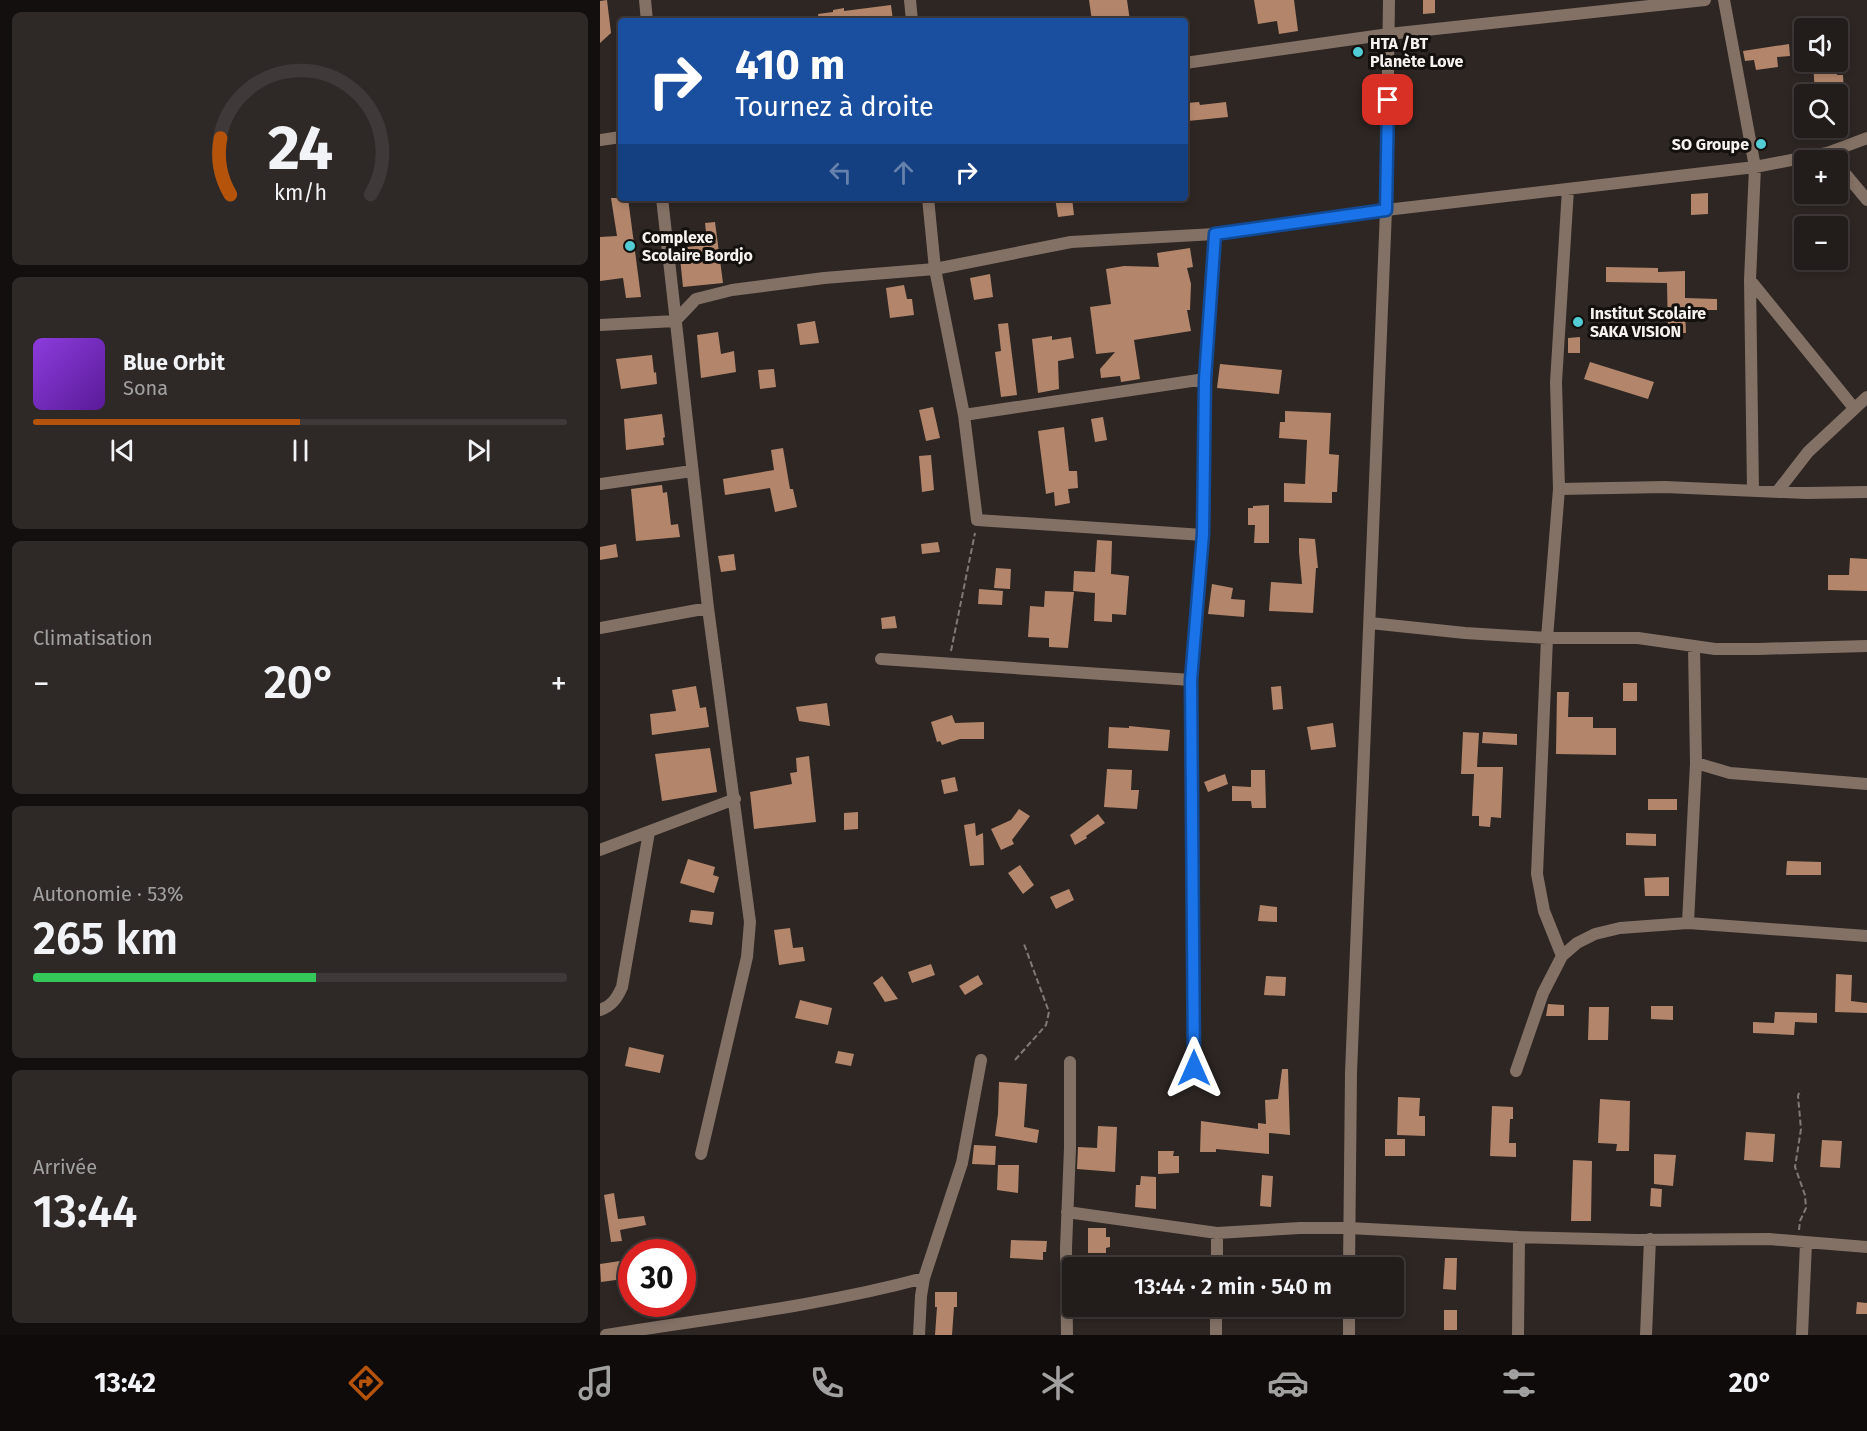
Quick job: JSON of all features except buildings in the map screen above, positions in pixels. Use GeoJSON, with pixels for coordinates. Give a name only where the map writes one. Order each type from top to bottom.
{"type":"FeatureCollection","features":[{"type":"Feature","properties":{"kind":"street"},"geometry":{"type":"LineString","coordinates":[[645,0],[647,18]]}},
{"type":"Feature","properties":{"kind":"street"},"geometry":{"type":"LineString","coordinates":[[910,0],[912,18]]}},
{"type":"Feature","properties":{"kind":"street"},"geometry":{"type":"LineString","coordinates":[[1349,1257],[1352,1073],[1386,210],[1389,0]]}},
{"type":"Feature","properties":{"kind":"street"},"geometry":{"type":"LineString","coordinates":[[1188,63],[1389,34],[1705,0]]}},
{"type":"Feature","properties":{"kind":"street"},"geometry":{"type":"LineString","coordinates":[[1724,0],[1755,167],[1750,280],[1753,491]]}},
{"type":"Feature","properties":{"kind":"street"},"geometry":{"type":"LineString","coordinates":[[600,140],[618,137]]}},
{"type":"Feature","properties":{"kind":"street"},"geometry":{"type":"LineString","coordinates":[[1844,150],[1867,138]]}},
{"type":"Feature","properties":{"kind":"street"},"geometry":{"type":"LineString","coordinates":[[600,325],[675,321],[696,298],[732,290],[824,278],[935,269],[1071,242],[1215,234],[1386,210],[1794,162]]}},
{"type":"Feature","properties":{"kind":"street"},"geometry":{"type":"LineString","coordinates":[[1848,177],[1867,200]]}},
{"type":"Feature","properties":{"kind":"street"},"geometry":{"type":"LineString","coordinates":[[1562,956],[1544,911],[1538,874],[1547,638],[1559,489],[1556,382],[1568,189]]}},
{"type":"Feature","properties":{"kind":"street"},"geometry":{"type":"LineString","coordinates":[[662,201],[708,608],[750,922],[750,939],[701,1154]]}},
{"type":"Feature","properties":{"kind":"street"},"geometry":{"type":"LineString","coordinates":[[928,201],[935,269],[964,415],[977,520],[1203,534]]}},
{"type":"Feature","properties":{"kind":"street"},"geometry":{"type":"LineString","coordinates":[[1194,1068],[1191,680],[1203,534],[1205,379],[1215,234]]}},
{"type":"Feature","properties":{"kind":"street"},"geometry":{"type":"LineString","coordinates":[[1750,280],[1854,408]]}},
{"type":"Feature","properties":{"kind":"street"},"geometry":{"type":"LineString","coordinates":[[964,415],[1205,379]]}},
{"type":"Feature","properties":{"kind":"street"},"geometry":{"type":"LineString","coordinates":[[1777,492],[1809,452],[1867,397]]}},
{"type":"Feature","properties":{"kind":"street"},"geometry":{"type":"LineString","coordinates":[[600,484],[692,471]]}},
{"type":"Feature","properties":{"kind":"street"},"geometry":{"type":"LineString","coordinates":[[1559,489],[1665,487],[1806,493],[1867,492]]}},
{"type":"Feature","properties":{"kind":"street"},"geometry":{"type":"LineString","coordinates":[[600,628],[708,608]]}},
{"type":"Feature","properties":{"kind":"street"},"geometry":{"type":"LineString","coordinates":[[1370,623],[1465,633],[1547,638],[1638,638],[1694,646],[1757,649],[1867,646]]}},
{"type":"Feature","properties":{"kind":"street"},"geometry":{"type":"LineString","coordinates":[[1688,923],[1696,763],[1694,646]]}},
{"type":"Feature","properties":{"kind":"street"},"geometry":{"type":"LineString","coordinates":[[881,659],[1191,680]]}},
{"type":"Feature","properties":{"kind":"street"},"geometry":{"type":"LineString","coordinates":[[1696,763],[1730,773],[1867,784]]}},
{"type":"Feature","properties":{"kind":"street"},"geometry":{"type":"LineString","coordinates":[[600,850],[735,798]]}},
{"type":"Feature","properties":{"kind":"street"},"geometry":{"type":"LineString","coordinates":[[600,1010],[611,1005],[622,987],[649,832]]}},
{"type":"Feature","properties":{"kind":"street"},"geometry":{"type":"LineString","coordinates":[[1516,1071],[1544,993],[1562,956],[1577,943],[1604,932],[1620,928],[1688,923],[1867,936]]}},
{"type":"Feature","properties":{"kind":"street"},"geometry":{"type":"LineString","coordinates":[[919,1335],[924,1278],[962,1163],[981,1060]]}},
{"type":"Feature","properties":{"kind":"street"},"geometry":{"type":"LineString","coordinates":[[1067,1335],[1070,1062]]}},
{"type":"Feature","properties":{"kind":"street"},"geometry":{"type":"LineString","coordinates":[[1067,1212],[1217,1233],[1285,1228],[1349,1228],[1519,1237],[1769,1239],[1867,1247]]}},
{"type":"Feature","properties":{"kind":"street"},"geometry":{"type":"LineString","coordinates":[[1217,1233],[1217,1257]]}},
{"type":"Feature","properties":{"kind":"street"},"geometry":{"type":"LineString","coordinates":[[1518,1335],[1519,1237]]}},
{"type":"Feature","properties":{"kind":"street"},"geometry":{"type":"LineString","coordinates":[[1646,1335],[1650,1239]]}},
{"type":"Feature","properties":{"kind":"street"},"geometry":{"type":"LineString","coordinates":[[1802,1242],[1802,1335]]}},
{"type":"Feature","properties":{"kind":"street"},"geometry":{"type":"LineString","coordinates":[[606,1335],[882,1290],[924,1278]]}},
{"type":"Feature","properties":{"kind":"street"},"geometry":{"type":"LineString","coordinates":[[1216,1317],[1216,1335]]}},
{"type":"Feature","properties":{"kind":"street"},"geometry":{"type":"LineString","coordinates":[[1349,1317],[1349,1335]]}},
{"type":"Feature","properties":{"kind":"path"},"geometry":{"type":"LineString","coordinates":[[949,662],[977,520]]}},
{"type":"Feature","properties":{"kind":"path"},"geometry":{"type":"LineString","coordinates":[[1015,1060],[1047,1025],[1049,1012],[1024,944]]}},
{"type":"Feature","properties":{"kind":"path"},"geometry":{"type":"LineString","coordinates":[[1800,1090],[1798,1096],[1801,1129],[1795,1167],[1805,1195],[1806,1208],[1800,1221],[1802,1242]]}},
{"type":"Feature","properties":{"kind":"place","name":"HTA /BT Planète Love"},"geometry":{"type":"Point","coordinates":[1358,52]}},
{"type":"Feature","properties":{"kind":"place","name":"SO Groupe"},"geometry":{"type":"Point","coordinates":[1761,144]}},
{"type":"Feature","properties":{"kind":"place","name":"Complexe Scolaire Bordjo"},"geometry":{"type":"Point","coordinates":[630,246]}},
{"type":"Feature","properties":{"kind":"place","name":"Institut Scolaire SAKA VISION"},"geometry":{"type":"Point","coordinates":[1578,322]}},
{"type":"Feature","properties":{"kind":"route"},"geometry":{"type":"LineString","coordinates":[[1194,1068],[1191,680],[1203,534],[1205,379],[1215,234],[1386,210],[1388,100]]}}]}
